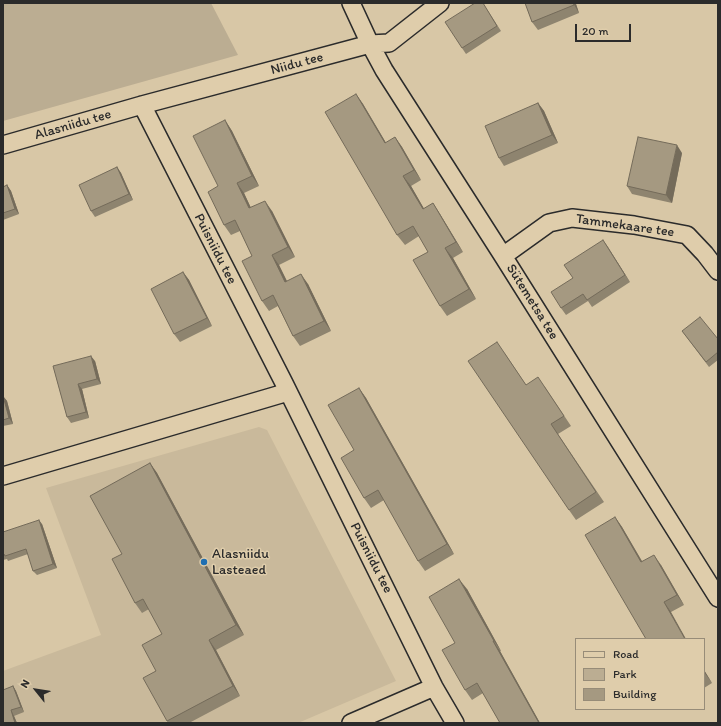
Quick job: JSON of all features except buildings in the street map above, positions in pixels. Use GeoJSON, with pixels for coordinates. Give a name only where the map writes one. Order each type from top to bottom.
{"type":"FeatureCollection","features":[{"type":"Feature","properties":{"kind":"street","name":"Sütemetsa tee"},"geometry":{"type":"LineString","coordinates":[[351,3],[384,70],[718,598]]}},
{"type":"Feature","properties":{"kind":"street","name":"Niidu tee"},"geometry":{"type":"LineString","coordinates":[[142,105],[370,44],[389,43],[440,3]]}},
{"type":"Feature","properties":{"kind":"street","name":"Alasniidu tee"},"geometry":{"type":"LineString","coordinates":[[3,144],[142,105]]}},
{"type":"Feature","properties":{"kind":"street","name":"Puisniidu tee"},"geometry":{"type":"LineString","coordinates":[[142,105],[288,392],[434,687],[455,723]]}},
{"type":"Feature","properties":{"kind":"street","name":"Tammekaare tee"},"geometry":{"type":"LineString","coordinates":[[503,256],[550,223],[572,218],[634,225],[687,235],[705,254],[718,271]]}},
{"type":"Feature","properties":{"kind":"street"},"geometry":{"type":"LineString","coordinates":[[3,476],[288,392]]}},
{"type":"Feature","properties":{"kind":"street"},"geometry":{"type":"LineString","coordinates":[[351,723],[434,687]]}},
{"type":"Feature","properties":{"kind":"shaded area","name":"Alasniidu Lasteaed"},"geometry":{"type":"Polygon","coordinates":[[[259,427],[267,430],[396,681],[298,723],[3,723],[3,671],[101,635],[46,488],[259,427]]]}},
{"type":"Feature","properties":{"kind":"green space"},"geometry":{"type":"Polygon","coordinates":[[[3,3],[211,3],[238,55],[3,121],[3,3]]]}},
{"type":"Feature","properties":{"kind":"place","name":"Alasniidu Lasteaed"},"geometry":{"type":"Point","coordinates":[204,562]}}]}
